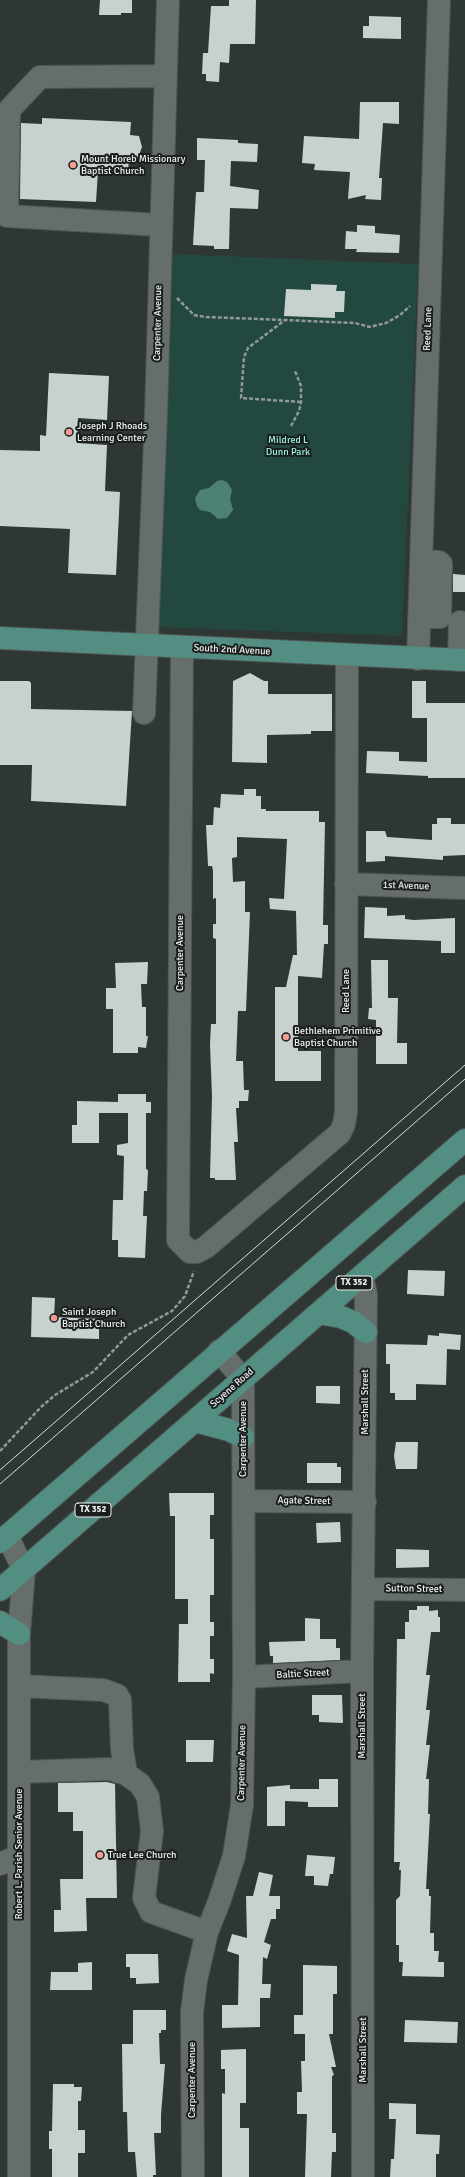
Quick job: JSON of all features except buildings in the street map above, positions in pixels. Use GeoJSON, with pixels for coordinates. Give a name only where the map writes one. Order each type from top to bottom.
{"type":"FeatureCollection","features":[{"type":"Feature","properties":{"kind":"main road","name":"South 2nd Avenue"},"geometry":{"type":"LineString","coordinates":[[0,638],[462,660]]}},
{"type":"Feature","properties":{"kind":"main road"},"geometry":{"type":"LineString","coordinates":[[3,1539],[465,1140]]}},
{"type":"Feature","properties":{"kind":"main road","name":"Scyene Road"},"geometry":{"type":"LineString","coordinates":[[0,1590],[465,1186]]}},
{"type":"Feature","properties":{"kind":"main road"},"geometry":{"type":"LineString","coordinates":[[319,1313],[341,1317],[353,1322],[366,1332]]}},
{"type":"Feature","properties":{"kind":"main road"},"geometry":{"type":"LineString","coordinates":[[195,1421],[229,1430],[243,1437]]}},
{"type":"Feature","properties":{"kind":"main road"},"geometry":{"type":"LineString","coordinates":[[0,1622],[19,1634]]}},
{"type":"Feature","properties":{"kind":"street","name":"Carpenter Avenue"},"geometry":{"type":"LineString","coordinates":[[144,713],[156,415],[160,225],[168,0]]}},
{"type":"Feature","properties":{"kind":"street","name":"Reed Lane"},"geometry":{"type":"LineString","coordinates":[[418,659],[446,619],[421,561],[439,0]]}},
{"type":"Feature","properties":{"kind":"street"},"geometry":{"type":"LineString","coordinates":[[160,225],[7,216],[10,110],[40,78],[166,76]]}},
{"type":"Feature","properties":{"kind":"street"},"geometry":{"type":"LineString","coordinates":[[446,619],[462,660]]}},
{"type":"Feature","properties":{"kind":"street","name":"Carpenter Avenue"},"geometry":{"type":"LineString","coordinates":[[182,647],[178,1240],[192,1262]]}},
{"type":"Feature","properties":{"kind":"street","name":"Reed Lane"},"geometry":{"type":"LineString","coordinates":[[192,1262],[198,1252],[206,1248],[340,1133],[344,1124],[346,1112],[347,655]]}},
{"type":"Feature","properties":{"kind":"street","name":"1st Avenue"},"geometry":{"type":"LineString","coordinates":[[346,884],[465,888]]}},
{"type":"Feature","properties":{"kind":"street","name":"Marshall Street"},"geometry":{"type":"LineString","coordinates":[[362,1276],[366,1294],[365,1502],[362,1671],[363,2177]]}},
{"type":"Feature","properties":{"kind":"street"},"geometry":{"type":"LineString","coordinates":[[219,1351],[243,1379]]}},
{"type":"Feature","properties":{"kind":"street","name":"Carpenter Avenue"},"geometry":{"type":"LineString","coordinates":[[193,2177],[192,2012],[196,1980],[206,1932],[219,1902],[234,1856],[242,1806],[244,1677],[243,1379]]}},
{"type":"Feature","properties":{"kind":"street","name":"Agate Street"},"geometry":{"type":"LineString","coordinates":[[244,1501],[365,1502]]}},
{"type":"Feature","properties":{"kind":"street"},"geometry":{"type":"LineString","coordinates":[[3,1539],[24,1570]]}},
{"type":"Feature","properties":{"kind":"street","name":"Robert L. Parish Senior Avenue"},"geometry":{"type":"LineString","coordinates":[[18,2177],[9,1860],[20,1772],[19,1634],[24,1570]]}},
{"type":"Feature","properties":{"kind":"street","name":"Sutton Street"},"geometry":{"type":"LineString","coordinates":[[364,1589],[465,1590]]}},
{"type":"Feature","properties":{"kind":"street","name":"Baltic Street"},"geometry":{"type":"LineString","coordinates":[[244,1677],[362,1671]]}},
{"type":"Feature","properties":{"kind":"street"},"geometry":{"type":"LineString","coordinates":[[20,1686],[103,1690],[117,1695],[120,1700],[122,1749],[126,1774]]}},
{"type":"Feature","properties":{"kind":"street"},"geometry":{"type":"LineString","coordinates":[[20,1772],[108,1769],[126,1774],[140,1784],[148,1797],[152,1831],[144,1898],[152,1912],[206,1932]]}},
{"type":"Feature","properties":{"kind":"path"},"geometry":{"type":"LineString","coordinates":[[175,293],[187,309],[194,314],[206,317],[355,323],[370,327],[386,323],[400,315],[411,305]]}},
{"type":"Feature","properties":{"kind":"path"},"geometry":{"type":"LineString","coordinates":[[285,320],[245,352],[241,398],[301,402]]}},
{"type":"Feature","properties":{"kind":"path"},"geometry":{"type":"LineString","coordinates":[[291,426],[297,415],[301,402],[300,386],[295,371]]}},
{"type":"Feature","properties":{"kind":"path"},"geometry":{"type":"LineString","coordinates":[[1,1448],[55,1394],[93,1372],[128,1335],[172,1311],[185,1296],[192,1262]]}},
{"type":"Feature","properties":{"kind":"green space","name":"Mildred L Dunn Park"},"geometry":{"type":"Polygon","coordinates":[[[173,254],[418,264],[402,636],[158,627],[173,254]]]}},
{"type":"Feature","properties":{"kind":"shaded area"},"geometry":{"type":"Polygon","coordinates":[[[222,480],[227,482],[232,490],[230,499],[233,510],[227,518],[218,519],[210,512],[200,510],[197,506],[195,498],[200,490],[209,488],[217,481],[222,480]]]}},
{"type":"Feature","properties":{"kind":"tram line"},"geometry":{"type":"LineString","coordinates":[[0,1470],[465,1065]]}},
{"type":"Feature","properties":{"kind":"tram line"},"geometry":{"type":"LineString","coordinates":[[0,1484],[465,1079]]}},
{"type":"Feature","properties":{"kind":"place","name":"Mount Horeb Missionary Baptist Church"},"geometry":{"type":"Point","coordinates":[73,165]}},
{"type":"Feature","properties":{"kind":"place","name":"Joseph J Rhoads Learning Center"},"geometry":{"type":"Point","coordinates":[69,432]}},
{"type":"Feature","properties":{"kind":"place","name":"Bethlehem Primitive Baptist Church"},"geometry":{"type":"Point","coordinates":[286,1037]}},
{"type":"Feature","properties":{"kind":"place","name":"Saint Joseph Baptist Church"},"geometry":{"type":"Point","coordinates":[54,1318]}},
{"type":"Feature","properties":{"kind":"place","name":"True Lee Church"},"geometry":{"type":"Point","coordinates":[100,1855]}}]}
